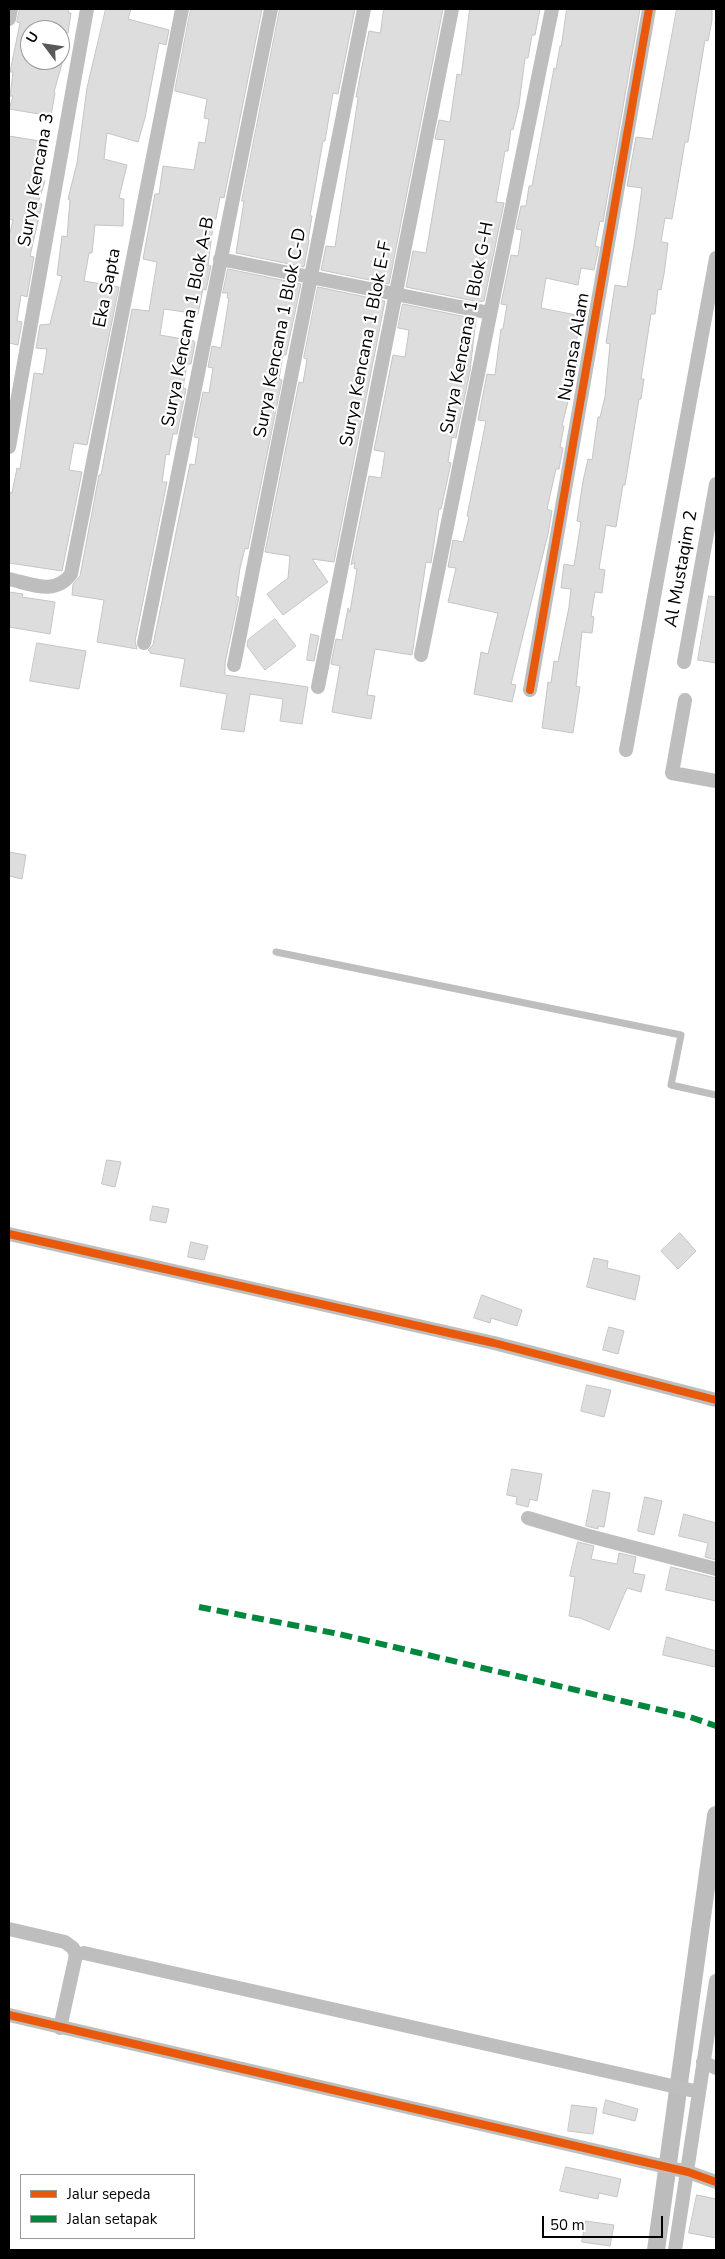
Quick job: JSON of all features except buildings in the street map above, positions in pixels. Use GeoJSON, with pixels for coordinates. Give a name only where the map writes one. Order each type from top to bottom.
{"type":"FeatureCollection","features":[{"type":"Feature","properties":{"kind":"street"},"geometry":{"type":"LineString","coordinates":[[9,19],[10,9]]}},
{"type":"Feature","properties":{"kind":"street","name":"Surya Kencana 3"},"geometry":{"type":"LineString","coordinates":[[9,447],[87,9]]}},
{"type":"Feature","properties":{"kind":"street","name":"Eka Sapta"},"geometry":{"type":"LineString","coordinates":[[9,579],[52,588],[66,581],[71,574],[182,9]]}},
{"type":"Feature","properties":{"kind":"street","name":"Surya Kencana 1 Blok A-B"},"geometry":{"type":"LineString","coordinates":[[144,643],[271,9]]}},
{"type":"Feature","properties":{"kind":"street","name":"Surya Kencana 1 Blok C-D"},"geometry":{"type":"LineString","coordinates":[[234,665],[364,9]]}},
{"type":"Feature","properties":{"kind":"street","name":"Surya Kencana 1 Blok E-F"},"geometry":{"type":"LineString","coordinates":[[318,687],[452,9]]}},
{"type":"Feature","properties":{"kind":"street","name":"Surya Kencana 1 Blok G-H"},"geometry":{"type":"LineString","coordinates":[[421,655],[552,9]]}},
{"type":"Feature","properties":{"kind":"street","name":"Nuansa Alam"},"geometry":{"type":"LineString","coordinates":[[530,690],[649,9]]}},
{"type":"Feature","properties":{"kind":"street"},"geometry":{"type":"LineString","coordinates":[[626,750],[716,258]]}},
{"type":"Feature","properties":{"kind":"street"},"geometry":{"type":"LineString","coordinates":[[220,259],[490,313]]}},
{"type":"Feature","properties":{"kind":"street","name":"Al Mustaqim 2"},"geometry":{"type":"LineString","coordinates":[[684,662],[716,484]]}},
{"type":"Feature","properties":{"kind":"street"},"geometry":{"type":"LineString","coordinates":[[685,700],[672,773],[716,782]]}},
{"type":"Feature","properties":{"kind":"street"},"geometry":{"type":"LineString","coordinates":[[9,1234],[494,1343],[716,1400]]}},
{"type":"Feature","properties":{"kind":"street"},"geometry":{"type":"LineString","coordinates":[[528,1518],[716,1569]]}},
{"type":"Feature","properties":{"kind":"street"},"geometry":{"type":"LineString","coordinates":[[9,1929],[65,1942],[73,1948],[76,1955],[60,2028]]}},
{"type":"Feature","properties":{"kind":"street"},"geometry":{"type":"LineString","coordinates":[[84,1952],[699,2092]]}},
{"type":"Feature","properties":{"kind":"street"},"geometry":{"type":"LineString","coordinates":[[675,2250],[685,2172],[699,2092],[710,2065],[716,1981]]}},
{"type":"Feature","properties":{"kind":"street"},"geometry":{"type":"LineString","coordinates":[[9,2015],[685,2172],[716,2182]]}},
{"type":"Feature","properties":{"kind":"lane"},"geometry":{"type":"LineString","coordinates":[[276,952],[682,1035],[671,1085],[716,1094]]}},
{"type":"Feature","properties":{"kind":"waterway"},"geometry":{"type":"LineString","coordinates":[[656,2250],[716,1815]]}},
{"type":"Feature","properties":{"kind":"marked path"},"geometry":{"type":"LineString","coordinates":[[199,1607],[339,1634],[690,1717],[716,1726]]}},
{"type":"Feature","properties":{"kind":"cycle path"},"geometry":{"type":"LineString","coordinates":[[530,690],[649,9]]}},
{"type":"Feature","properties":{"kind":"cycle path"},"geometry":{"type":"LineString","coordinates":[[9,1234],[494,1343],[716,1400]]}},
{"type":"Feature","properties":{"kind":"cycle path"},"geometry":{"type":"LineString","coordinates":[[9,2015],[688,2172],[716,2182]]}}]}
